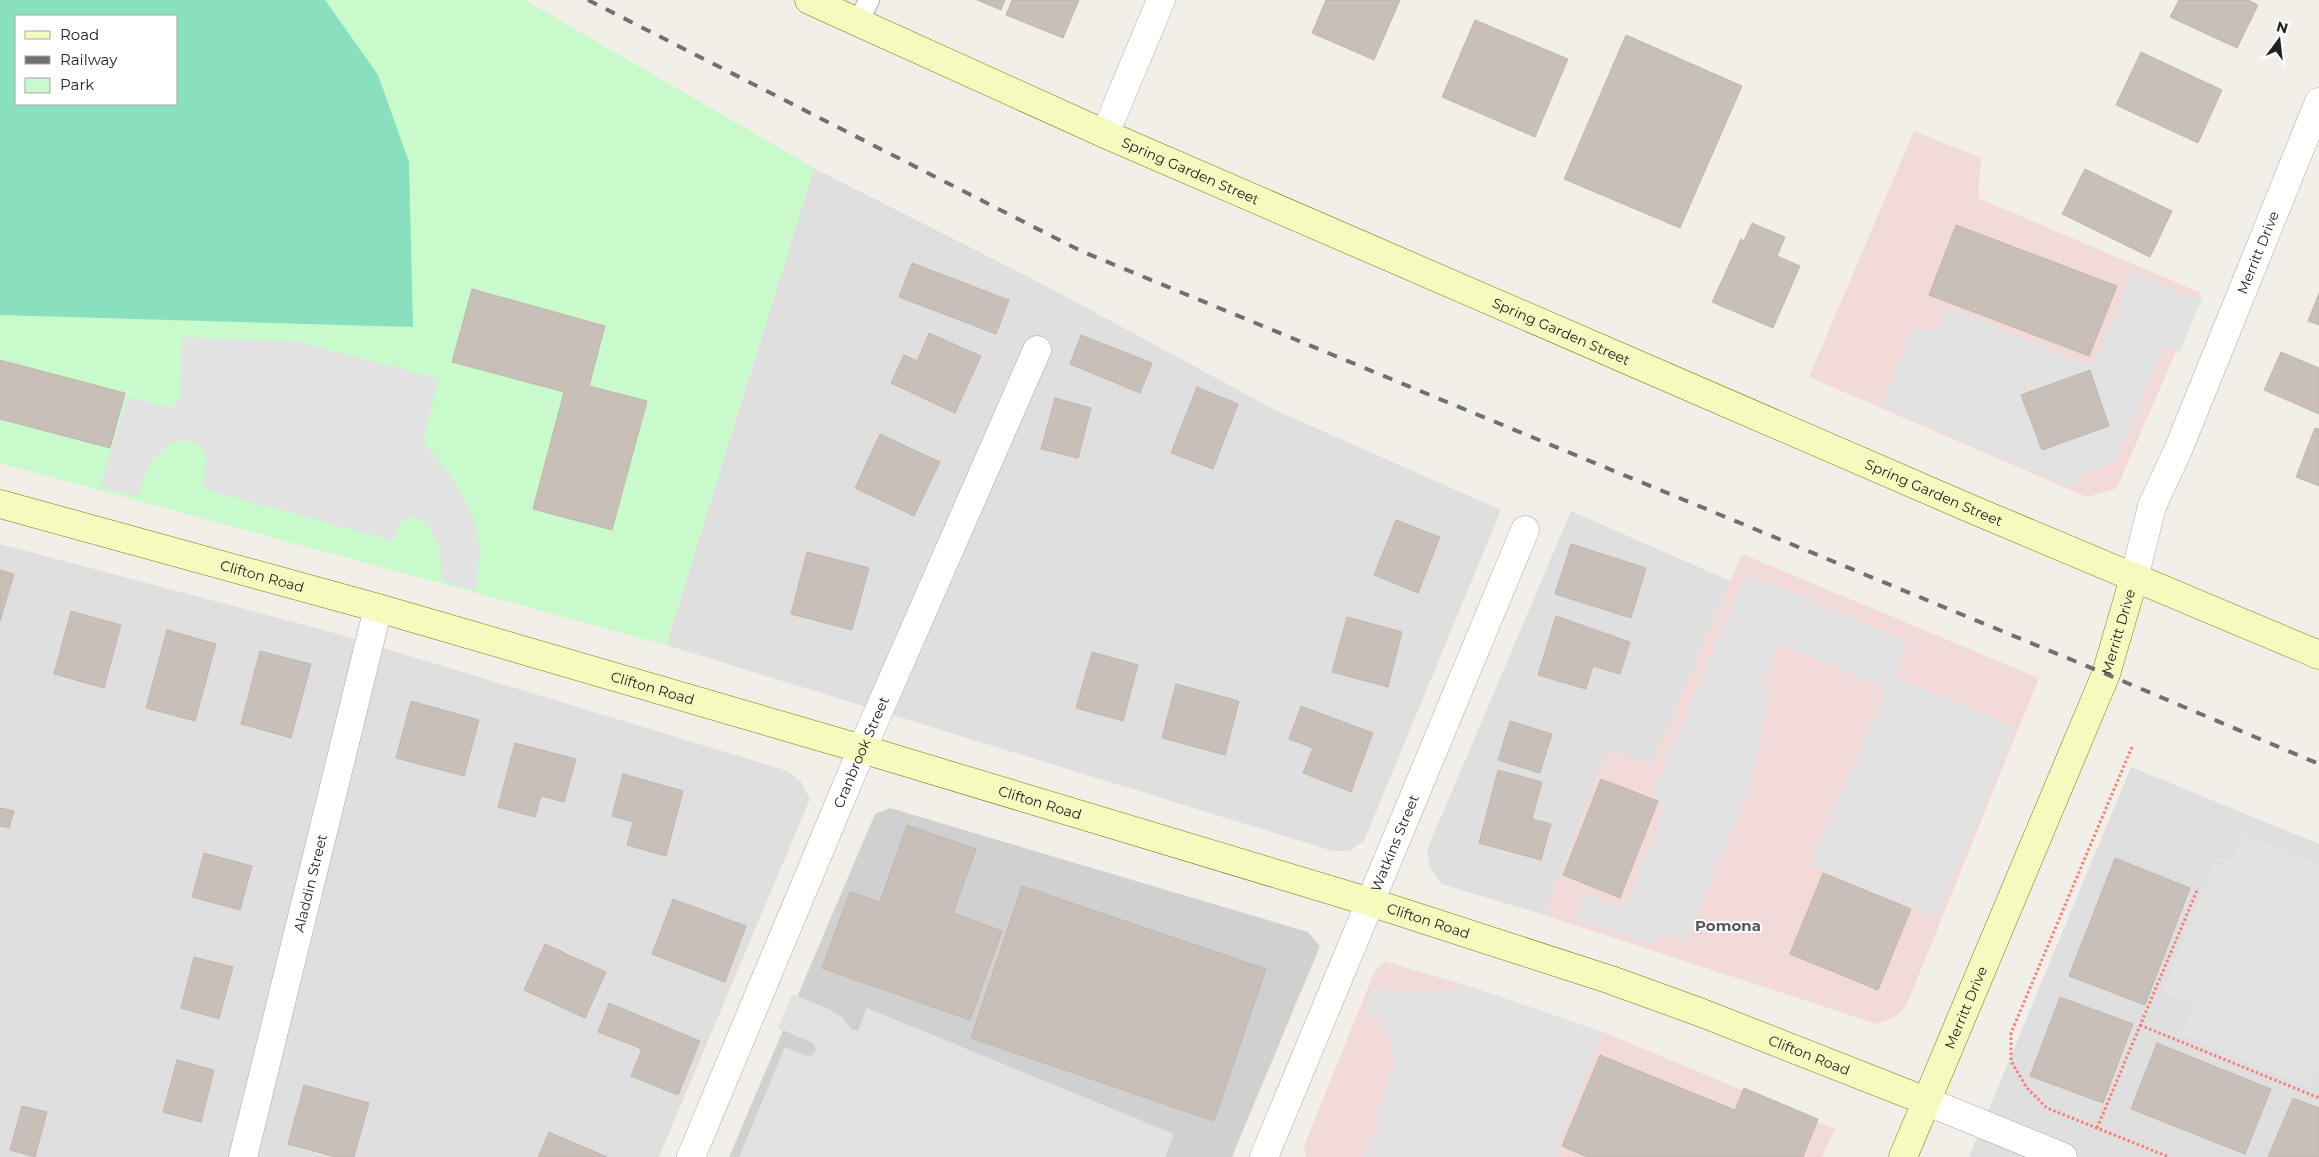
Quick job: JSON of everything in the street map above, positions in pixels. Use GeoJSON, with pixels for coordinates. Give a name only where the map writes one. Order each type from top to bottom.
{"type":"FeatureCollection","features":[{"type":"Feature","properties":{"kind":"main road","name":"Spring Garden Street"},"geometry":{"type":"LineString","coordinates":[[809,0],[863,11],[1104,134],[2134,578],[2319,655]]}},
{"type":"Feature","properties":{"kind":"main road","name":"Clifton Road"},"geometry":{"type":"LineString","coordinates":[[0,504],[378,608],[862,749],[1370,902],[1693,1009],[1926,1101]]}},
{"type":"Feature","properties":{"kind":"main road","name":"Merritt Drive"},"geometry":{"type":"LineString","coordinates":[[1903,1157],[2106,674],[2134,578]]}},
{"type":"Feature","properties":{"kind":"street"},"geometry":{"type":"LineString","coordinates":[[1104,134],[1161,0]]}},
{"type":"Feature","properties":{"kind":"street","name":"Merritt Drive"},"geometry":{"type":"LineString","coordinates":[[2134,578],[2152,506],[2178,450],[2319,102]]}},
{"type":"Feature","properties":{"kind":"street","name":"Cranbrook Street"},"geometry":{"type":"LineString","coordinates":[[691,1157],[862,749],[1036,350]]}},
{"type":"Feature","properties":{"kind":"street","name":"Watkins Street"},"geometry":{"type":"LineString","coordinates":[[1264,1157],[1525,530]]}},
{"type":"Feature","properties":{"kind":"street","name":"Aladdin Street"},"geometry":{"type":"LineString","coordinates":[[243,1157],[378,608]]}},
{"type":"Feature","properties":{"kind":"street","name":"Clifton Road"},"geometry":{"type":"LineString","coordinates":[[1926,1101],[2063,1157]]}},
{"type":"Feature","properties":{"kind":"path"},"geometry":{"type":"LineString","coordinates":[[2132,747],[2011,1033],[2011,1061],[2028,1088],[2047,1108],[2169,1157]]}},
{"type":"Feature","properties":{"kind":"path"},"geometry":{"type":"LineString","coordinates":[[2097,1128],[2198,888]]}},
{"type":"Feature","properties":{"kind":"path"},"geometry":{"type":"LineString","coordinates":[[2140,1025],[2319,1098]]}},
{"type":"Feature","properties":{"kind":"shaded area"},"geometry":{"type":"Polygon","coordinates":[[[1914,131],[1981,158],[1978,198],[2201,293],[2117,488],[2087,497],[1809,377],[1914,131]]]}},
{"type":"Feature","properties":{"kind":"shaded area"},"geometry":{"type":"Polygon","coordinates":[[[814,168],[1048,287],[1275,410],[1501,510],[1364,841],[1349,851],[1333,851],[666,645],[814,168]]]}},
{"type":"Feature","properties":{"kind":"shaded area"},"geometry":{"type":"Polygon","coordinates":[[[2133,272],[2189,297],[2203,297],[2179,353],[2165,344],[2115,462],[2079,477],[2074,488],[1881,406],[1915,326],[1932,332],[1938,329],[1949,306],[2084,365],[2097,358],[2133,272]]]}},
{"type":"Feature","properties":{"kind":"shaded area"},"geometry":{"type":"Polygon","coordinates":[[[182,337],[299,342],[439,379],[424,435],[427,447],[447,471],[464,497],[474,521],[480,548],[476,591],[442,581],[440,549],[425,522],[410,517],[400,522],[394,541],[204,489],[206,454],[197,443],[185,440],[170,444],[149,465],[138,497],[100,487],[127,397],[170,408],[181,399],[182,337]]]}},
{"type":"Feature","properties":{"kind":"shaded area"},"geometry":{"type":"Polygon","coordinates":[[[1571,511],[1730,581],[1651,766],[1608,748],[1544,915],[1441,884],[1430,867],[1427,850],[1571,511]]]}},
{"type":"Feature","properties":{"kind":"shaded area"},"geometry":{"type":"Polygon","coordinates":[[[0,544],[331,632],[788,771],[801,782],[810,799],[659,1157],[0,1157],[0,544]]]}},
{"type":"Feature","properties":{"kind":"shaded area"},"geometry":{"type":"Polygon","coordinates":[[[1742,554],[2039,678],[1907,1004],[1897,1016],[1877,1024],[1544,915],[1608,748],[1651,765],[1742,554]]]}},
{"type":"Feature","properties":{"kind":"shaded area"},"geometry":{"type":"Polygon","coordinates":[[[1746,574],[1907,641],[1893,676],[2016,728],[1937,918],[1810,865],[1886,689],[1778,643],[1761,685],[1770,695],[1749,789],[1686,942],[1659,933],[1655,944],[1574,920],[1586,894],[1618,906],[1626,903],[1664,811],[1652,795],[1746,574]]]}},
{"type":"Feature","properties":{"kind":"shaded area"},"geometry":{"type":"Polygon","coordinates":[[[2131,767],[2319,844],[2319,1157],[1969,1157],[2131,767]]]}},
{"type":"Feature","properties":{"kind":"shaded area"},"geometry":{"type":"Polygon","coordinates":[[[890,808],[1308,932],[1320,946],[1232,1157],[729,1157],[875,814],[890,808]]]}},
{"type":"Feature","properties":{"kind":"shaded area"},"geometry":{"type":"Polygon","coordinates":[[[2243,834],[2319,865],[2319,1065],[2310,1087],[2183,1035],[2194,1004],[2163,992],[2216,857],[2225,860],[2232,859],[2243,834]]]}},
{"type":"Feature","properties":{"kind":"shaded area"},"geometry":{"type":"Polygon","coordinates":[[[1384,961],[1462,984],[1603,1032],[1835,1129],[1822,1157],[1306,1157],[1304,1146],[1374,973],[1384,961]]]}},
{"type":"Feature","properties":{"kind":"shaded area"},"geometry":{"type":"Polygon","coordinates":[[[1462,984],[1603,1032],[1557,1147],[1558,1157],[1363,1157],[1377,1128],[1377,1113],[1395,1064],[1390,1039],[1378,1019],[1363,1011],[1373,986],[1385,991],[1447,991],[1462,984]]]}},
{"type":"Feature","properties":{"kind":"shaded area"},"geometry":{"type":"Polygon","coordinates":[[[792,994],[829,1009],[843,1018],[852,1030],[858,1031],[867,1008],[1174,1134],[1165,1157],[739,1157],[785,1047],[807,1056],[813,1055],[816,1049],[813,1043],[778,1028],[792,994]]]}},
{"type":"Feature","properties":{"kind":"green space"},"geometry":{"type":"Polygon","coordinates":[[[0,0],[525,0],[814,168],[666,645],[0,463],[0,0]]]}},
{"type":"Feature","properties":{"kind":"green space"},"geometry":{"type":"Polygon","coordinates":[[[0,0],[325,0],[378,75],[409,162],[413,327],[0,315],[0,0]]]}},
{"type":"Feature","properties":{"kind":"building"},"geometry":{"type":"Polygon","coordinates":[[[977,0],[1005,0],[1001,10],[977,0]]]}},
{"type":"Feature","properties":{"kind":"building"},"geometry":{"type":"Polygon","coordinates":[[[1012,0],[1079,0],[1063,38],[1006,15],[1012,0]]]}},
{"type":"Feature","properties":{"kind":"building"},"geometry":{"type":"Polygon","coordinates":[[[1326,0],[1400,0],[1374,60],[1312,33],[1326,0]]]}},
{"type":"Feature","properties":{"kind":"building"},"geometry":{"type":"Polygon","coordinates":[[[2179,0],[2248,0],[2258,5],[2237,48],[2170,17],[2179,0]]]}},
{"type":"Feature","properties":{"kind":"building"},"geometry":{"type":"Polygon","coordinates":[[[1475,20],[1568,59],[1535,137],[1442,97],[1475,20]]]}},
{"type":"Feature","properties":{"kind":"building"},"geometry":{"type":"Polygon","coordinates":[[[1626,35],[1742,86],[1680,228],[1564,179],[1626,35]]]}},
{"type":"Feature","properties":{"kind":"building"},"geometry":{"type":"Polygon","coordinates":[[[2141,52],[2222,90],[2198,143],[2116,105],[2141,52]]]}},
{"type":"Feature","properties":{"kind":"building"},"geometry":{"type":"Polygon","coordinates":[[[2085,169],[2172,211],[2150,257],[2062,214],[2085,169]]]}},
{"type":"Feature","properties":{"kind":"building"},"geometry":{"type":"Polygon","coordinates":[[[1752,223],[1785,237],[1777,256],[1800,266],[1773,328],[1712,302],[1741,239],[1744,241],[1752,223]]]}},
{"type":"Feature","properties":{"kind":"building"},"geometry":{"type":"Polygon","coordinates":[[[1956,225],[2117,286],[2089,356],[1929,295],[1956,225]]]}},
{"type":"Feature","properties":{"kind":"building"},"geometry":{"type":"Polygon","coordinates":[[[912,263],[1009,300],[996,334],[899,297],[912,263]]]}},
{"type":"Feature","properties":{"kind":"building"},"geometry":{"type":"Polygon","coordinates":[[[472,289],[605,326],[589,386],[647,401],[612,530],[533,509],[564,392],[452,362],[472,289]]]}},
{"type":"Feature","properties":{"kind":"building"},"geometry":{"type":"Polygon","coordinates":[[[2319,293],[2319,325],[2308,321],[2319,293]]]}},
{"type":"Feature","properties":{"kind":"building"},"geometry":{"type":"Polygon","coordinates":[[[929,333],[981,356],[955,413],[891,383],[904,355],[917,361],[929,333]]]}},
{"type":"Feature","properties":{"kind":"building"},"geometry":{"type":"Polygon","coordinates":[[[1081,335],[1152,363],[1140,393],[1070,364],[1081,335]]]}},
{"type":"Feature","properties":{"kind":"building"},"geometry":{"type":"Polygon","coordinates":[[[2281,352],[2319,368],[2319,414],[2264,390],[2281,352]]]}},
{"type":"Feature","properties":{"kind":"building"},"geometry":{"type":"Polygon","coordinates":[[[0,360],[125,393],[110,448],[0,419],[0,360]]]}},
{"type":"Feature","properties":{"kind":"building"},"geometry":{"type":"Polygon","coordinates":[[[2090,370],[2109,426],[2042,450],[2021,395],[2090,370]]]}},
{"type":"Feature","properties":{"kind":"building"},"geometry":{"type":"Polygon","coordinates":[[[1197,387],[1238,404],[1213,469],[1171,453],[1197,387]]]}},
{"type":"Feature","properties":{"kind":"building"},"geometry":{"type":"Polygon","coordinates":[[[1055,398],[1091,408],[1078,458],[1041,449],[1055,398]]]}},
{"type":"Feature","properties":{"kind":"building"},"geometry":{"type":"Polygon","coordinates":[[[2315,428],[2319,429],[2319,486],[2296,477],[2315,428]]]}},
{"type":"Feature","properties":{"kind":"building"},"geometry":{"type":"Polygon","coordinates":[[[880,434],[940,462],[914,516],[855,488],[880,434]]]}},
{"type":"Feature","properties":{"kind":"building"},"geometry":{"type":"Polygon","coordinates":[[[1396,520],[1440,537],[1418,593],[1374,575],[1396,520]]]}},
{"type":"Feature","properties":{"kind":"building"},"geometry":{"type":"Polygon","coordinates":[[[1571,544],[1646,568],[1631,618],[1555,594],[1571,544]]]}},
{"type":"Feature","properties":{"kind":"building"},"geometry":{"type":"Polygon","coordinates":[[[807,552],[869,568],[852,630],[791,614],[807,552]]]}},
{"type":"Feature","properties":{"kind":"building"},"geometry":{"type":"Polygon","coordinates":[[[0,570],[14,574],[0,621],[0,570]]]}},
{"type":"Feature","properties":{"kind":"building"},"geometry":{"type":"Polygon","coordinates":[[[71,611],[121,625],[104,688],[54,674],[71,611]]]}},
{"type":"Feature","properties":{"kind":"building"},"geometry":{"type":"Polygon","coordinates":[[[1556,616],[1630,642],[1620,674],[1593,666],[1586,689],[1538,675],[1556,616]]]}},
{"type":"Feature","properties":{"kind":"building"},"geometry":{"type":"Polygon","coordinates":[[[1347,617],[1402,632],[1388,687],[1332,672],[1347,617]]]}},
{"type":"Feature","properties":{"kind":"building"},"geometry":{"type":"Polygon","coordinates":[[[167,630],[216,644],[195,721],[146,708],[167,630]]]}},
{"type":"Feature","properties":{"kind":"building"},"geometry":{"type":"Polygon","coordinates":[[[260,651],[311,664],[291,738],[241,724],[260,651]]]}},
{"type":"Feature","properties":{"kind":"building"},"geometry":{"type":"Polygon","coordinates":[[[1092,652],[1138,665],[1123,721],[1076,708],[1092,652]]]}},
{"type":"Feature","properties":{"kind":"building"},"geometry":{"type":"Polygon","coordinates":[[[1176,684],[1239,701],[1225,755],[1162,738],[1176,684]]]}},
{"type":"Feature","properties":{"kind":"building"},"geometry":{"type":"Polygon","coordinates":[[[411,701],[479,720],[464,776],[396,758],[411,701]]]}},
{"type":"Feature","properties":{"kind":"building"},"geometry":{"type":"Polygon","coordinates":[[[1301,706],[1373,733],[1351,792],[1303,773],[1313,748],[1289,739],[1301,706]]]}},
{"type":"Feature","properties":{"kind":"building"},"geometry":{"type":"Polygon","coordinates":[[[1510,721],[1552,734],[1540,773],[1498,760],[1510,721]]]}},
{"type":"Feature","properties":{"kind":"building"},"geometry":{"type":"Polygon","coordinates":[[[515,743],[576,759],[564,802],[541,796],[535,817],[498,807],[515,743]]]}},
{"type":"Feature","properties":{"kind":"building"},"geometry":{"type":"Polygon","coordinates":[[[1498,770],[1542,782],[1532,819],[1551,824],[1541,860],[1479,843],[1498,770]]]}},
{"type":"Feature","properties":{"kind":"building"},"geometry":{"type":"Polygon","coordinates":[[[623,774],[683,791],[666,856],[627,845],[633,822],[612,816],[623,774]]]}},
{"type":"Feature","properties":{"kind":"building"},"geometry":{"type":"Polygon","coordinates":[[[1601,779],[1658,801],[1620,898],[1563,875],[1601,779]]]}},
{"type":"Feature","properties":{"kind":"building"},"geometry":{"type":"Polygon","coordinates":[[[0,808],[14,811],[9,828],[0,826],[0,808]]]}},
{"type":"Feature","properties":{"kind":"building"},"geometry":{"type":"Polygon","coordinates":[[[907,825],[976,849],[953,913],[1002,931],[970,1020],[822,968],[850,892],[880,902],[907,825]]]}},
{"type":"Feature","properties":{"kind":"building"},"geometry":{"type":"Polygon","coordinates":[[[204,853],[252,866],[240,910],[192,897],[204,853]]]}},
{"type":"Feature","properties":{"kind":"building"},"geometry":{"type":"Polygon","coordinates":[[[2115,858],[2190,888],[2145,1005],[2069,976],[2115,858]]]}},
{"type":"Feature","properties":{"kind":"building"},"geometry":{"type":"Polygon","coordinates":[[[1823,873],[1911,909],[1878,990],[1790,954],[1823,873]]]}},
{"type":"Feature","properties":{"kind":"building"},"geometry":{"type":"Polygon","coordinates":[[[1022,886],[1266,969],[1214,1121],[971,1038],[1022,886]]]}},
{"type":"Feature","properties":{"kind":"building"},"geometry":{"type":"Polygon","coordinates":[[[673,899],[746,926],[725,982],[652,954],[673,899]]]}},
{"type":"Feature","properties":{"kind":"building"},"geometry":{"type":"Polygon","coordinates":[[[545,944],[606,972],[585,1018],[524,990],[545,944]]]}},
{"type":"Feature","properties":{"kind":"building"},"geometry":{"type":"Polygon","coordinates":[[[194,957],[233,967],[219,1019],[181,1008],[194,957]]]}},
{"type":"Feature","properties":{"kind":"building"},"geometry":{"type":"Polygon","coordinates":[[[2060,997],[2133,1024],[2103,1103],[2030,1076],[2060,997]]]}},
{"type":"Feature","properties":{"kind":"building"},"geometry":{"type":"Polygon","coordinates":[[[609,1003],[700,1041],[678,1095],[631,1076],[642,1049],[598,1032],[609,1003]]]}},
{"type":"Feature","properties":{"kind":"building"},"geometry":{"type":"Polygon","coordinates":[[[2157,1043],[2271,1089],[2245,1154],[2131,1109],[2157,1043]]]}},
{"type":"Feature","properties":{"kind":"building"},"geometry":{"type":"Polygon","coordinates":[[[1600,1055],[1735,1110],[1744,1088],[1818,1119],[1803,1157],[1587,1157],[1562,1146],[1600,1055]]]}},
{"type":"Feature","properties":{"kind":"building"},"geometry":{"type":"Polygon","coordinates":[[[177,1060],[214,1070],[201,1122],[163,1112],[177,1060]]]}},
{"type":"Feature","properties":{"kind":"building"},"geometry":{"type":"Polygon","coordinates":[[[304,1085],[369,1103],[354,1157],[336,1157],[288,1144],[304,1085]]]}},
{"type":"Feature","properties":{"kind":"building"},"geometry":{"type":"Polygon","coordinates":[[[2293,1098],[2319,1108],[2319,1157],[2268,1157],[2293,1098]]]}},
{"type":"Feature","properties":{"kind":"building"},"geometry":{"type":"Polygon","coordinates":[[[22,1106],[47,1112],[35,1157],[10,1150],[22,1106]]]}},
{"type":"Feature","properties":{"kind":"building"},"geometry":{"type":"Polygon","coordinates":[[[549,1132],[607,1157],[538,1157],[549,1132]]]}},
{"type":"Feature","properties":{"kind":"railway"},"geometry":{"type":"LineString","coordinates":[[588,0],[1081,251],[2106,674],[2319,764]]}},
{"type":"Feature","properties":{"kind":"district","name":"Pomona"},"geometry":{"type":"Point","coordinates":[1728,926]}}]}
